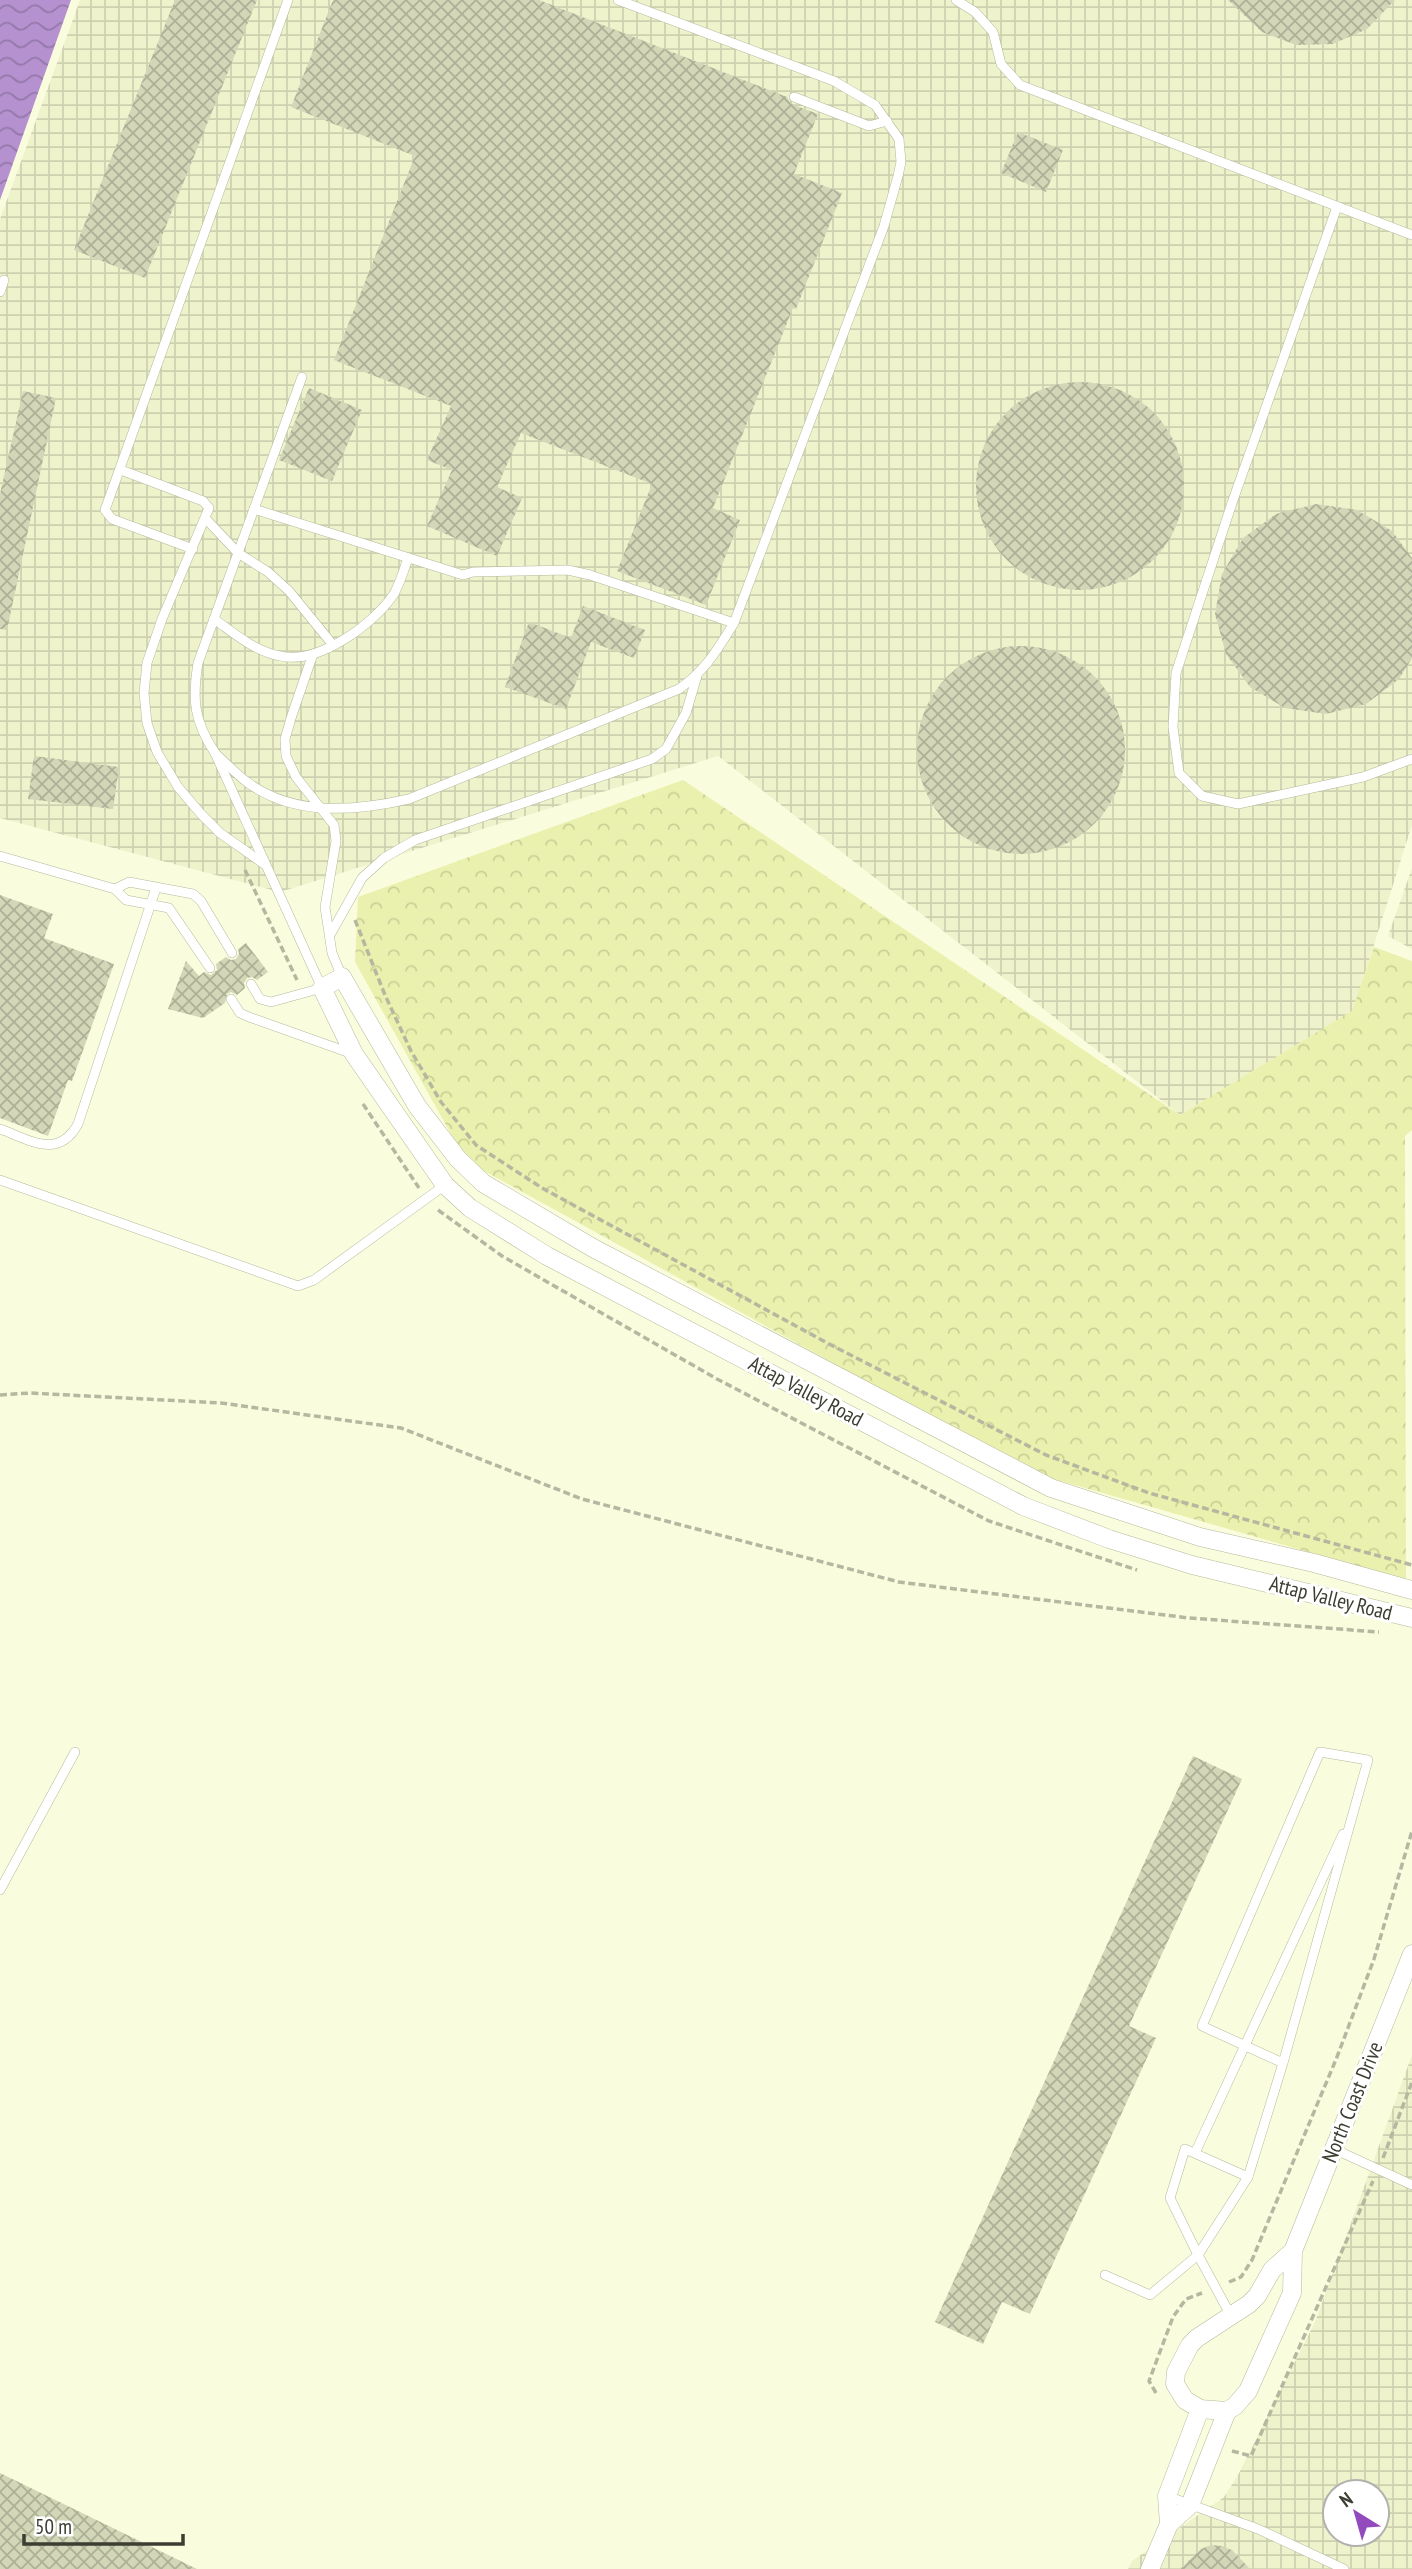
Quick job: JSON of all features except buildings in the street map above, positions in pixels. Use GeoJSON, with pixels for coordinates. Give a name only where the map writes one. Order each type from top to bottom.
{"type":"FeatureCollection","features":[{"type":"Feature","properties":{"kind":"street"},"geometry":{"type":"LineString","coordinates":[[322,988],[342,977]]}},
{"type":"Feature","properties":{"kind":"street","name":"Attap Valley Road"},"geometry":{"type":"LineString","coordinates":[[342,977],[417,1106],[458,1159],[483,1183],[593,1248],[1051,1488],[1200,1538],[1314,1563],[1412,1590]]}},
{"type":"Feature","properties":{"kind":"street","name":"Attap Valley Road"},"geometry":{"type":"LineString","coordinates":[[322,988],[354,1054],[445,1185],[470,1208],[547,1256],[1023,1506],[1109,1539],[1192,1565],[1412,1618]]}},
{"type":"Feature","properties":{"kind":"street"},"geometry":{"type":"LineString","coordinates":[[1192,1565],[1200,1538]]}},
{"type":"Feature","properties":{"kind":"street","name":"North Coast Drive"},"geometry":{"type":"LineString","coordinates":[[1227,2411],[1248,2391],[1292,2293],[1293,2251],[1412,1954]]}},
{"type":"Feature","properties":{"kind":"street","name":"North Coast Drive"},"geometry":{"type":"LineString","coordinates":[[1200,2409],[1179,2394],[1175,2384],[1177,2372],[1191,2345],[1257,2296],[1272,2270],[1293,2251]]}},
{"type":"Feature","properties":{"kind":"street"},"geometry":{"type":"LineString","coordinates":[[1150,2569],[1169,2524],[1191,2505],[1227,2411],[1200,2409],[1167,2496],[1169,2524]]}},
{"type":"Feature","properties":{"kind":"lane"},"geometry":{"type":"LineString","coordinates":[[193,549],[107,516],[105,510],[288,0]]}},
{"type":"Feature","properties":{"kind":"lane"},"geometry":{"type":"LineString","coordinates":[[215,754],[248,783],[273,797],[306,808],[373,807],[428,793],[679,689],[698,676],[711,661],[734,623],[892,198],[898,176],[899,139],[875,105],[834,81],[618,0]]}},
{"type":"Feature","properties":{"kind":"lane"},"geometry":{"type":"LineString","coordinates":[[956,0],[975,12],[993,32],[1001,64],[1020,85],[1412,235]]}},
{"type":"Feature","properties":{"kind":"lane"},"geometry":{"type":"LineString","coordinates":[[794,97],[869,126],[887,121]]}},
{"type":"Feature","properties":{"kind":"lane"},"geometry":{"type":"LineString","coordinates":[[1337,207],[1176,673],[1172,727],[1180,773],[1202,796],[1238,804],[1363,777],[1412,759]]}},
{"type":"Feature","properties":{"kind":"lane"},"geometry":{"type":"LineString","coordinates":[[0,292],[4,280]]}},
{"type":"Feature","properties":{"kind":"lane"},"geometry":{"type":"LineString","coordinates":[[251,984],[260,999],[271,1002],[322,988],[197,719],[194,691],[198,663],[302,377]]}},
{"type":"Feature","properties":{"kind":"lane"},"geometry":{"type":"LineString","coordinates":[[121,470],[203,501],[209,508],[162,619],[147,663],[144,693],[147,723],[157,752],[178,787],[220,833],[266,865]]}},
{"type":"Feature","properties":{"kind":"lane"},"geometry":{"type":"LineString","coordinates":[[254,509],[463,575],[473,572],[581,573],[734,623]]}},
{"type":"Feature","properties":{"kind":"lane"},"geometry":{"type":"LineString","coordinates":[[206,519],[238,553],[268,572],[289,591],[333,645]]}},
{"type":"Feature","properties":{"kind":"lane"},"geometry":{"type":"LineString","coordinates":[[214,619],[251,646],[281,657],[313,654],[345,640],[380,612],[395,592],[408,558]]}},
{"type":"Feature","properties":{"kind":"lane"},"geometry":{"type":"LineString","coordinates":[[313,654],[285,739],[286,756],[296,777],[334,825],[336,841],[324,907],[332,953],[342,977]]}},
{"type":"Feature","properties":{"kind":"lane"},"geometry":{"type":"LineString","coordinates":[[330,934],[349,905],[362,878],[384,858],[415,840],[652,760],[666,749],[673,737],[686,713],[698,676]]}},
{"type":"Feature","properties":{"kind":"lane"},"geometry":{"type":"LineString","coordinates":[[0,856],[115,889],[126,900],[169,908],[211,968]]}},
{"type":"Feature","properties":{"kind":"lane"},"geometry":{"type":"LineString","coordinates":[[115,889],[129,882],[193,894],[232,953]]}},
{"type":"Feature","properties":{"kind":"lane"},"geometry":{"type":"LineString","coordinates":[[0,1129],[52,1145],[62,1143],[72,1135],[78,1124],[156,888]]}},
{"type":"Feature","properties":{"kind":"lane"},"geometry":{"type":"LineString","coordinates":[[231,999],[240,1013],[354,1054]]}},
{"type":"Feature","properties":{"kind":"lane"},"geometry":{"type":"LineString","coordinates":[[0,1180],[298,1286],[314,1280],[445,1185]]}},
{"type":"Feature","properties":{"kind":"lane"},"geometry":{"type":"LineString","coordinates":[[0,1890],[75,1752]]}},
{"type":"Feature","properties":{"kind":"lane"},"geometry":{"type":"LineString","coordinates":[[1105,2275],[1150,2295],[1198,2255],[1248,2178],[1283,2063],[1368,1759],[1320,1752],[1202,2026],[1283,2063]]}},
{"type":"Feature","properties":{"kind":"lane"},"geometry":{"type":"LineString","coordinates":[[1195,2153],[1353,1811]]}},
{"type":"Feature","properties":{"kind":"lane"},"geometry":{"type":"LineString","coordinates":[[1231,2316],[1170,2199],[1185,2149],[1248,2178]]}},
{"type":"Feature","properties":{"kind":"lane"},"geometry":{"type":"LineString","coordinates":[[1334,2149],[1412,2186]]}},
{"type":"Feature","properties":{"kind":"lane"},"geometry":{"type":"LineString","coordinates":[[1167,2496],[1258,2529],[1344,2569]]}},
{"type":"Feature","properties":{"kind":"path"},"geometry":{"type":"LineString","coordinates":[[349,905],[411,1051],[441,1102],[476,1145],[542,1188],[819,1338],[1045,1455],[1149,1493],[1412,1565]]}},
{"type":"Feature","properties":{"kind":"path"},"geometry":{"type":"LineString","coordinates":[[0,1395],[30,1392],[221,1403],[401,1428],[582,1499],[899,1582],[1189,1618],[1384,1632]]}},
{"type":"Feature","properties":{"kind":"path"},"geometry":{"type":"LineString","coordinates":[[1158,2395],[1149,2381],[1173,2317],[1186,2299],[1241,2277],[1252,2260],[1337,2057],[1374,1959],[1412,1831]]}},
{"type":"Feature","properties":{"kind":"path"},"geometry":{"type":"LineString","coordinates":[[1214,2445],[1251,2456],[1378,2170],[1412,2082]]}},
{"type":"Feature","properties":{"kind":"shaded area"},"geometry":{"type":"Polygon","coordinates":[[[80,0],[1412,0],[1412,825],[1353,1011],[1180,1115],[718,756],[280,892],[0,818],[0,219],[80,0]]]}},
{"type":"Feature","properties":{"kind":"shaded area"},"geometry":{"type":"Polygon","coordinates":[[[1412,868],[1412,949],[1388,936],[1412,868]]]}},
{"type":"Feature","properties":{"kind":"shaded area"},"geometry":{"type":"Polygon","coordinates":[[[1412,2055],[1412,2569],[1128,2569],[1132,2561],[1224,2497],[1238,2475],[1315,2322],[1412,2055]]]}},
{"type":"Feature","properties":{"kind":"green space"},"geometry":{"type":"Polygon","coordinates":[[[683,780],[1180,1115],[1352,1011],[1374,947],[1412,961],[1412,1130],[1405,1136],[1406,1580],[1033,1473],[466,1161],[355,962],[358,897],[683,780]]]}},
{"type":"Feature","properties":{"kind":"water"},"geometry":{"type":"Polygon","coordinates":[[[0,0],[71,0],[0,200],[0,0]]]}}]}
